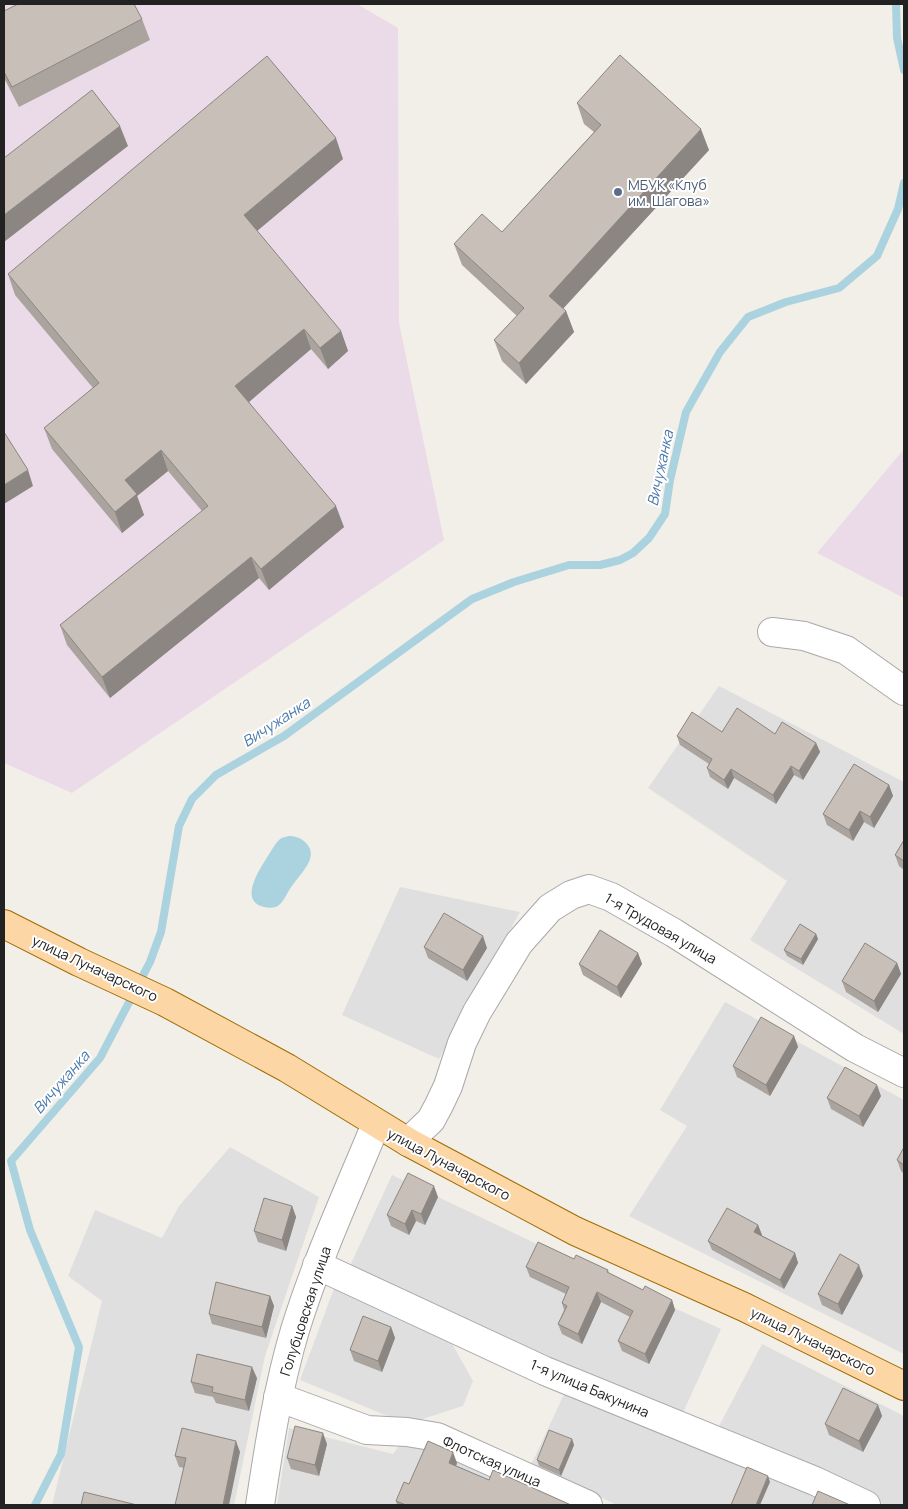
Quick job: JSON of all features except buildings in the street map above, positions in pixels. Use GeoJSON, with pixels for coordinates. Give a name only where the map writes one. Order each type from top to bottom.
{"type":"FeatureCollection","features":[{"type":"Feature","properties":{"kind":"main road","name":"улица Луначарского"},"geometry":{"type":"LineString","coordinates":[[4,924],[165,1002],[287,1068],[408,1142],[575,1231],[744,1307],[904,1386]]}},
{"type":"Feature","properties":{"kind":"street"},"geometry":{"type":"LineString","coordinates":[[772,632],[804,636],[846,650],[904,692]]}},
{"type":"Feature","properties":{"kind":"street","name":"1-я Трудовая улица"},"geometry":{"type":"LineString","coordinates":[[408,1142],[431,1120],[440,1105],[462,1043],[477,1012],[519,943],[550,908],[571,895],[589,889],[611,897],[674,933],[855,1048],[904,1073]]}},
{"type":"Feature","properties":{"kind":"street","name":"Голубцовская улица"},"geometry":{"type":"LineString","coordinates":[[260,1505],[278,1397],[295,1330],[317,1265],[376,1124]]}},
{"type":"Feature","properties":{"kind":"street","name":"1-я улица Бакунина"},"geometry":{"type":"LineString","coordinates":[[317,1265],[545,1371],[815,1481],[866,1505]]}},
{"type":"Feature","properties":{"kind":"street","name":"Флотская улица"},"geometry":{"type":"LineString","coordinates":[[278,1397],[367,1430],[408,1432],[437,1436],[588,1505]]}},
{"type":"Feature","properties":{"kind":"shaded area"},"geometry":{"type":"Polygon","coordinates":[[[4,4],[357,4],[398,28],[399,323],[444,540],[72,793],[4,763],[4,4]]]}},
{"type":"Feature","properties":{"kind":"shaded area"},"geometry":{"type":"Polygon","coordinates":[[[904,449],[904,598],[817,553],[904,449]]]}},
{"type":"Feature","properties":{"kind":"shaded area"},"geometry":{"type":"Polygon","coordinates":[[[719,686],[904,782],[904,1034],[750,940],[787,881],[648,788],[719,686]]]}},
{"type":"Feature","properties":{"kind":"shaded area"},"geometry":{"type":"Polygon","coordinates":[[[400,887],[520,912],[439,1059],[342,1015],[400,887]]]}},
{"type":"Feature","properties":{"kind":"shaded area"},"geometry":{"type":"Polygon","coordinates":[[[725,1002],[904,1100],[904,1354],[629,1216],[687,1126],[660,1110],[725,1002]]]}},
{"type":"Feature","properties":{"kind":"shaded area"},"geometry":{"type":"Polygon","coordinates":[[[230,1147],[319,1197],[265,1356],[234,1505],[52,1505],[102,1301],[68,1276],[95,1210],[162,1238],[179,1206],[230,1147]]]}},
{"type":"Feature","properties":{"kind":"shaded area"},"geometry":{"type":"Polygon","coordinates":[[[392,1175],[621,1284],[721,1329],[681,1417],[580,1375],[349,1268],[392,1175]]]}},
{"type":"Feature","properties":{"kind":"shaded area"},"geometry":{"type":"Polygon","coordinates":[[[336,1283],[446,1333],[473,1381],[463,1406],[407,1424],[300,1380],[336,1283]]]}},
{"type":"Feature","properties":{"kind":"shaded area"},"geometry":{"type":"Polygon","coordinates":[[[762,1344],[904,1416],[904,1505],[885,1505],[718,1428],[762,1344]]]}},
{"type":"Feature","properties":{"kind":"shaded area"},"geometry":{"type":"Polygon","coordinates":[[[566,1390],[847,1505],[617,1505],[531,1465],[566,1390]]]}},
{"type":"Feature","properties":{"kind":"shaded area"},"geometry":{"type":"Polygon","coordinates":[[[289,1428],[393,1454],[404,1439],[531,1494],[568,1505],[277,1505],[289,1428]]]}},
{"type":"Feature","properties":{"kind":"water"},"geometry":{"type":"Polygon","coordinates":[[[294,836],[306,843],[310,848],[310,860],[281,903],[276,907],[264,907],[257,904],[253,899],[252,893],[255,878],[275,844],[281,838],[294,836]]]}},
{"type":"Feature","properties":{"kind":"waterway","name":"Вичужанка"},"geometry":{"type":"LineString","coordinates":[[896,4],[897,38],[904,70]]}},
{"type":"Feature","properties":{"kind":"waterway","name":"Вичужанка"},"geometry":{"type":"LineString","coordinates":[[35,1505],[61,1454],[79,1347],[30,1230],[11,1161],[100,1058],[150,962],[161,932],[179,826],[192,799],[216,775],[284,736],[472,599],[514,582],[569,565],[600,565],[620,560],[633,553],[649,538],[665,514],[670,480],[686,412],[720,352],[748,317],[786,302],[839,288],[877,256],[898,209],[904,183]]}},
{"type":"Feature","properties":{"kind":"place","name":"МБУК «Клуб им. Шагова»"},"geometry":{"type":"Point","coordinates":[618,192]}}]}
